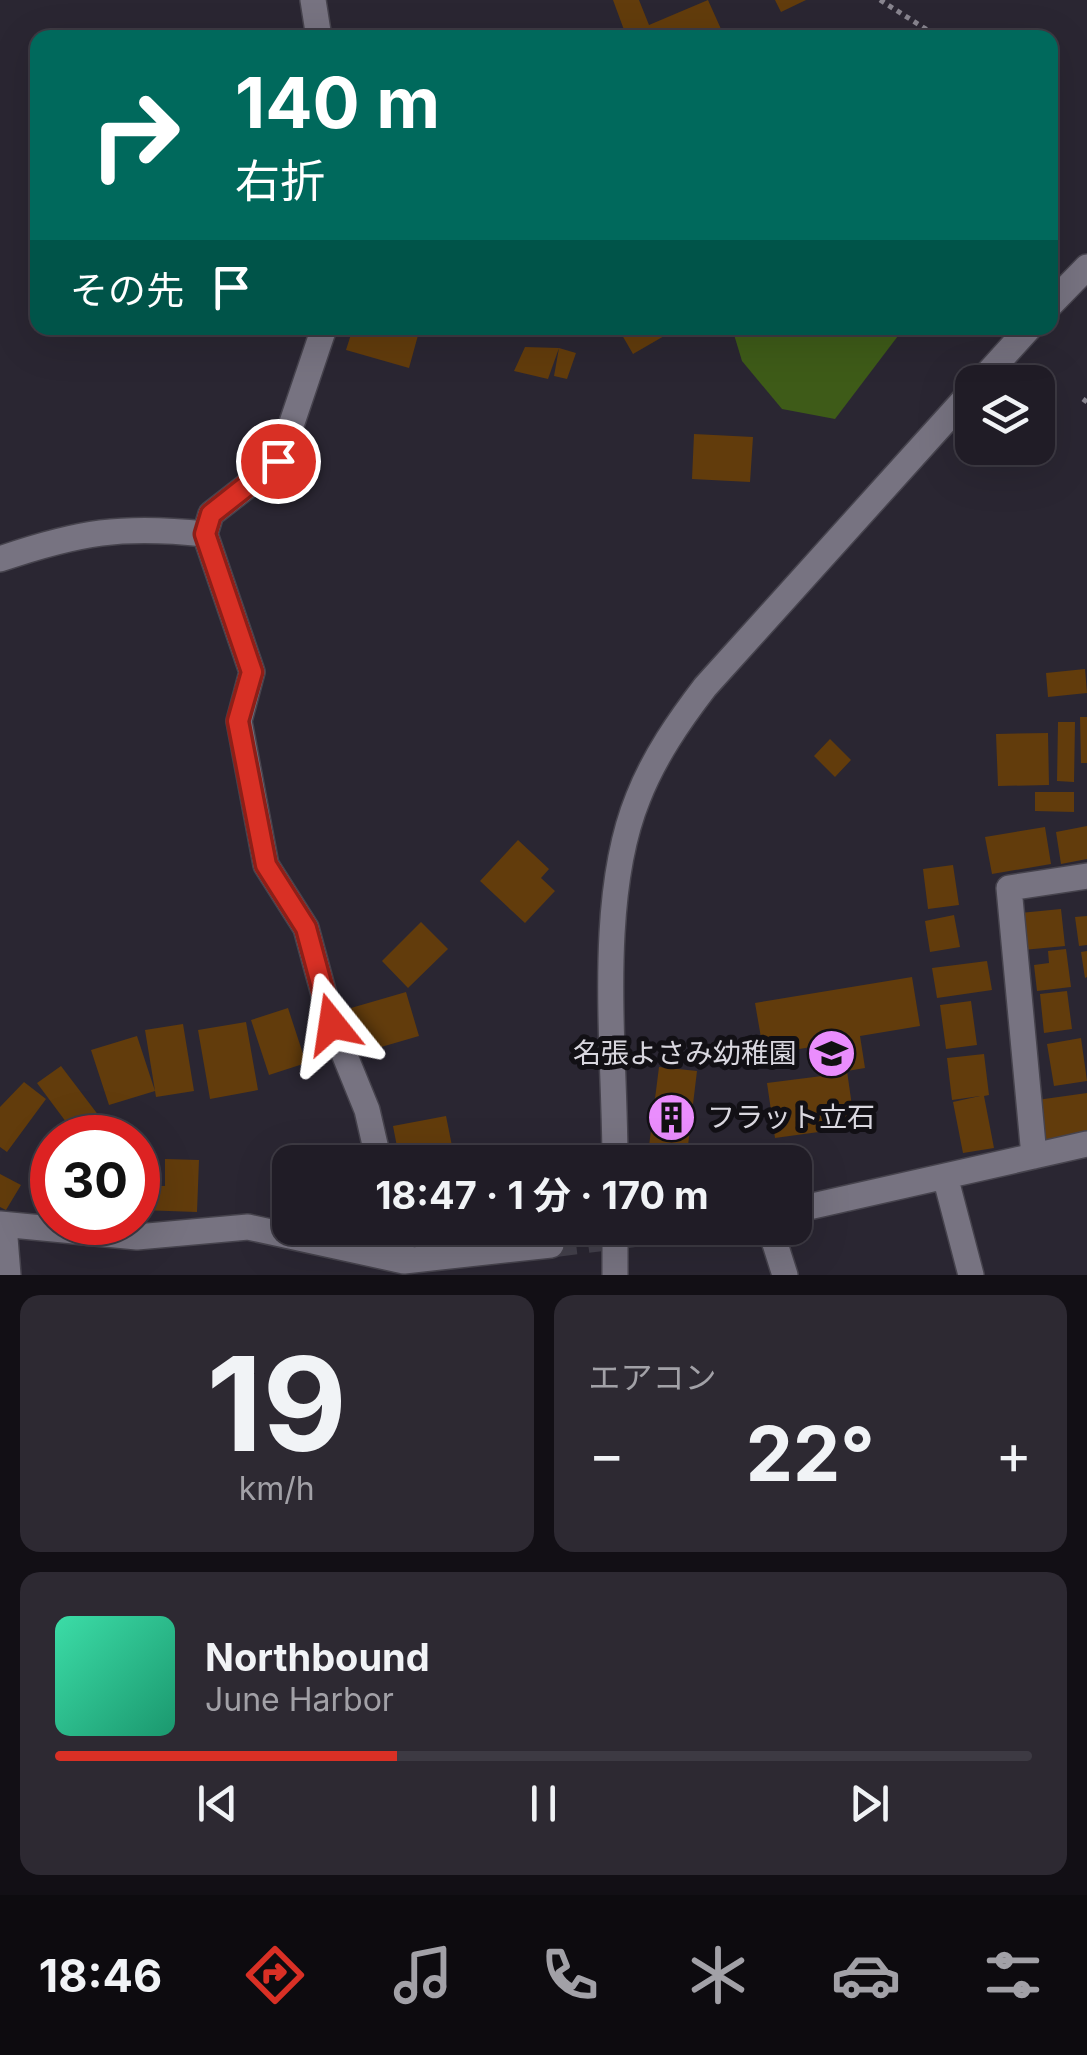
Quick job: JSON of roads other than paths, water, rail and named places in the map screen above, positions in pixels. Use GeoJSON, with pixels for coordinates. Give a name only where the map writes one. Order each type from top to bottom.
{"type":"FeatureCollection","features":[{"type":"Feature","properties":{"kind":"street"},"geometry":{"type":"LineString","coordinates":[[313,0],[318,30]]}},
{"type":"Feature","properties":{"kind":"street"},"geometry":{"type":"LineString","coordinates":[[1058,297],[1087,267]]}},
{"type":"Feature","properties":{"kind":"street"},"geometry":{"type":"LineString","coordinates":[[322,335],[293,429],[278,461],[211,514],[205,534],[252,672],[238,721],[266,865],[306,928],[332,1024],[367,1110],[375,1145]]}},
{"type":"Feature","properties":{"kind":"street"},"geometry":{"type":"LineString","coordinates":[[995,365],[1023,335]]}},
{"type":"Feature","properties":{"kind":"street"},"geometry":{"type":"LineString","coordinates":[[615,1145],[611,936],[614,891],[637,800],[657,758],[706,687],[955,409]]}},
{"type":"Feature","properties":{"kind":"street"},"geometry":{"type":"LineString","coordinates":[[0,559],[101,530],[140,527],[205,534]]}},
{"type":"Feature","properties":{"kind":"street"},"geometry":{"type":"LineString","coordinates":[[1034,1156],[1009,888],[1087,876]]}},
{"type":"Feature","properties":{"kind":"street"},"geometry":{"type":"LineString","coordinates":[[812,1206],[1087,1144]]}},
{"type":"Feature","properties":{"kind":"street"},"geometry":{"type":"LineString","coordinates":[[945,1176],[971,1275]]}},
{"type":"Feature","properties":{"kind":"street"},"geometry":{"type":"LineString","coordinates":[[8,1275],[2,1224],[137,1238],[248,1226],[404,1261],[550,1245]]}},
{"type":"Feature","properties":{"kind":"street"},"geometry":{"type":"LineString","coordinates":[[400,1245],[404,1261]]}},
{"type":"Feature","properties":{"kind":"street"},"geometry":{"type":"LineString","coordinates":[[615,1245],[616,1275]]}},
{"type":"Feature","properties":{"kind":"street"},"geometry":{"type":"LineString","coordinates":[[775,1245],[784,1275]]}},
{"type":"Feature","properties":{"kind":"place","name":"名張よさみ幼稚園"},"geometry":{"type":"Point","coordinates":[832,1053]}},
{"type":"Feature","properties":{"kind":"place","name":"フラット立石"},"geometry":{"type":"Point","coordinates":[672,1117]}}]}
